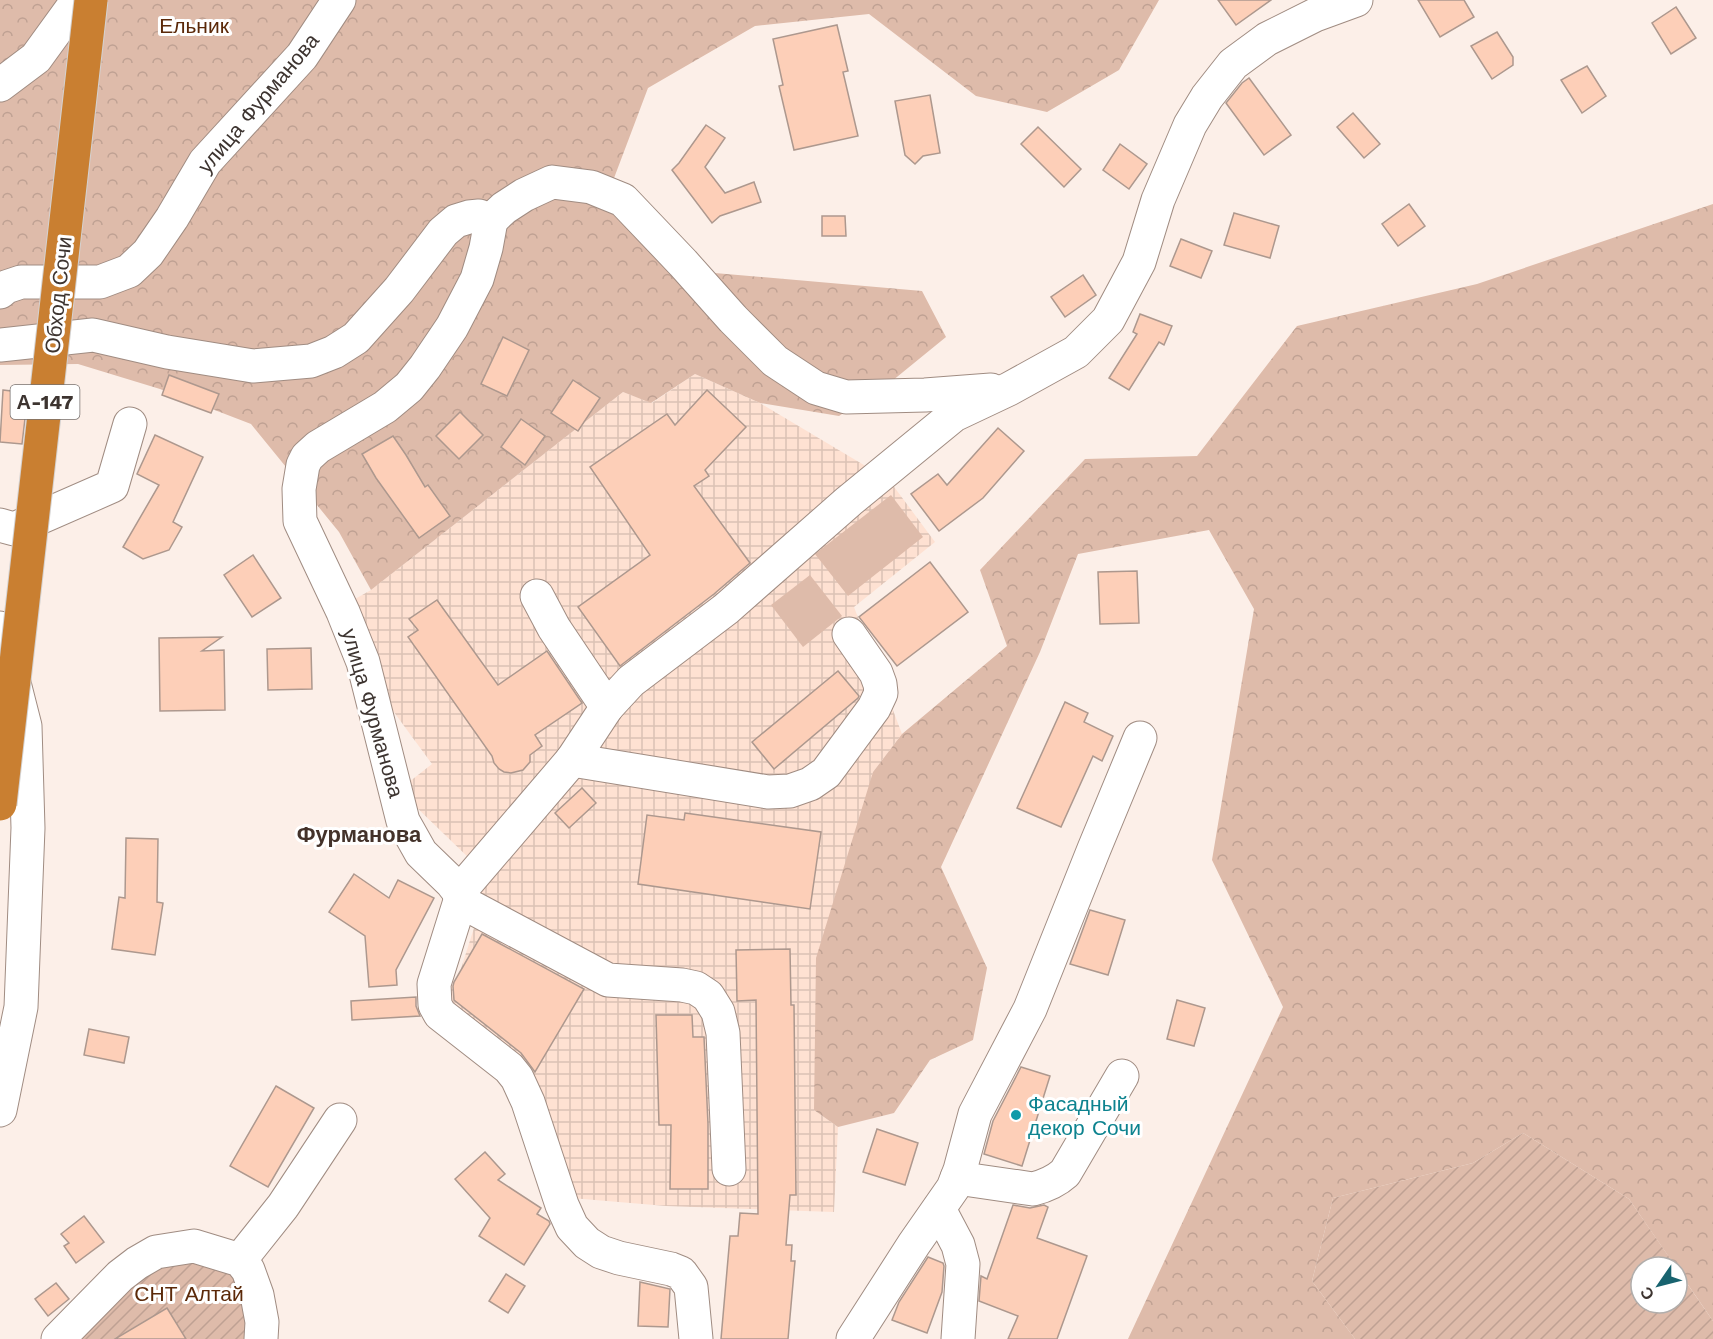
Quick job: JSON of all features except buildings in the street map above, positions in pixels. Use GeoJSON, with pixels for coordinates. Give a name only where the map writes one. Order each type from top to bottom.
{"type":"FeatureCollection","features":[{"type":"Feature","properties":{"kind":"highway","name":"Обход Сочи"},"geometry":{"type":"LineString","coordinates":[[0,804],[91,0]]}},
{"type":"Feature","properties":{"kind":"street"},"geometry":{"type":"LineString","coordinates":[[0,85],[36,58],[78,0]]}},
{"type":"Feature","properties":{"kind":"street","name":"улица Фурманова"},"geometry":{"type":"LineString","coordinates":[[0,292],[6,287],[21,282],[100,282],[129,271],[148,253],[205,162],[302,56],[339,0]]}},
{"type":"Feature","properties":{"kind":"street"},"geometry":{"type":"LineString","coordinates":[[696,1339],[691,1287],[681,1273],[619,1258],[587,1244],[572,1227],[562,1205],[528,1102],[517,1078],[509,1068],[440,1014],[435,1005],[434,984],[460,896],[572,760],[607,707],[631,681],[726,609],[849,501],[954,415],[1009,389],[1076,352],[1108,320],[1139,262],[1158,200],[1190,125],[1207,97],[1233,64],[1267,39],[1315,15],[1356,0]]}},
{"type":"Feature","properties":{"kind":"street"},"geometry":{"type":"LineString","coordinates":[[0,345],[93,335],[166,352],[253,366],[311,362],[334,352],[356,338],[399,290],[443,232],[456,221],[479,216],[489,222],[504,208],[524,195],[552,182],[591,187],[623,200],[733,320],[775,362],[816,388],[846,397],[925,395],[1009,389]]}},
{"type":"Feature","properties":{"kind":"street","name":"улица Фурманова"},"geometry":{"type":"LineString","coordinates":[[489,222],[486,248],[477,279],[452,327],[425,367],[409,387],[385,407],[318,447],[307,457],[303,465],[299,489],[300,521],[343,612],[363,663],[403,820],[421,853],[452,883],[460,896],[608,980],[682,985],[696,988],[708,996],[718,1012],[723,1034],[729,1169]]}},
{"type":"Feature","properties":{"kind":"street"},"geometry":{"type":"LineString","coordinates":[[0,525],[14,529],[112,486],[130,424]]}},
{"type":"Feature","properties":{"kind":"street"},"geometry":{"type":"LineString","coordinates":[[537,596],[554,628],[607,707]]}},
{"type":"Feature","properties":{"kind":"street"},"geometry":{"type":"LineString","coordinates":[[0,628],[25,726],[28,828],[21,1007],[0,1110]]}},
{"type":"Feature","properties":{"kind":"street"},"geometry":{"type":"LineString","coordinates":[[572,760],[768,792],[790,791],[810,784],[826,773],[874,708],[881,693],[876,673],[849,634]]}},
{"type":"Feature","properties":{"kind":"street"},"geometry":{"type":"LineString","coordinates":[[853,1339],[957,1178],[975,1114],[1030,1009],[1140,738]]}},
{"type":"Feature","properties":{"kind":"street"},"geometry":{"type":"LineString","coordinates":[[957,1178],[1033,1189],[1057,1180],[1065,1173],[1122,1076]]}},
{"type":"Feature","properties":{"kind":"street"},"geometry":{"type":"LineString","coordinates":[[240,1260],[283,1206],[340,1120]]}},
{"type":"Feature","properties":{"kind":"street"},"geometry":{"type":"LineString","coordinates":[[939,1209],[958,1245],[963,1264],[958,1339]]}},
{"type":"Feature","properties":{"kind":"street"},"geometry":{"type":"LineString","coordinates":[[57,1339],[120,1276],[137,1263],[156,1252],[194,1246],[240,1260],[248,1270],[257,1296],[262,1322],[261,1339]]}},
{"type":"Feature","properties":{"kind":"shaded area"},"geometry":{"type":"Polygon","coordinates":[[[695,374],[760,403],[889,480],[935,542],[854,607],[902,734],[873,772],[814,1110],[838,1127],[834,1212],[666,1206],[571,1198],[532,1078],[441,999],[458,978],[482,903],[474,863],[413,804],[409,782],[432,764],[385,700],[355,599],[371,590],[623,392],[652,403],[695,374]]]}},
{"type":"Feature","properties":{"kind":"green space","name":"Ельник"},"geometry":{"type":"Polygon","coordinates":[[[0,0],[1159,0],[1119,70],[1047,112],[976,96],[869,14],[755,26],[648,88],[608,194],[680,270],[922,291],[946,337],[892,381],[839,416],[760,403],[695,374],[651,403],[623,392],[371,590],[339,532],[251,424],[160,389],[78,364],[0,365],[0,0]]]}},
{"type":"Feature","properties":{"kind":"green space"},"geometry":{"type":"Polygon","coordinates":[[[1713,204],[1713,1321],[1689,1286],[1689,1255],[1668,1255],[1629,1199],[1523,1133],[1473,1163],[1333,1198],[1312,1281],[1355,1339],[1128,1339],[1283,1007],[1212,860],[1254,609],[1209,530],[1078,554],[1040,652],[941,867],[987,968],[973,1040],[930,1060],[894,1113],[838,1127],[814,1110],[816,958],[873,772],[902,734],[1007,646],[980,570],[1085,459],[1197,456],[1297,326],[1477,284],[1713,204]]]}},
{"type":"Feature","properties":{"kind":"green space"},"geometry":{"type":"Polygon","coordinates":[[[891,495],[923,537],[848,596],[815,554],[891,495]]]}},
{"type":"Feature","properties":{"kind":"green space"},"geometry":{"type":"Polygon","coordinates":[[[810,575],[842,616],[803,647],[771,605],[810,575]]]}},
{"type":"Feature","properties":{"kind":"green space"},"geometry":{"type":"Polygon","coordinates":[[[1523,1133],[1629,1199],[1668,1255],[1629,1255],[1629,1315],[1689,1315],[1689,1286],[1713,1321],[1713,1339],[1355,1339],[1312,1281],[1333,1198],[1473,1163],[1523,1133]]]}},
{"type":"Feature","properties":{"kind":"green space","name":"СНТ Алтай"},"geometry":{"type":"Polygon","coordinates":[[[240,1260],[261,1339],[58,1339],[137,1263],[240,1260]]]}},
{"type":"Feature","properties":{"kind":"place","name":"Фасадный декор Сочи"},"geometry":{"type":"Point","coordinates":[1016,1115]}},
{"type":"Feature","properties":{"kind":"district","name":"Фурманова"},"geometry":{"type":"Point","coordinates":[359,834]}}]}
